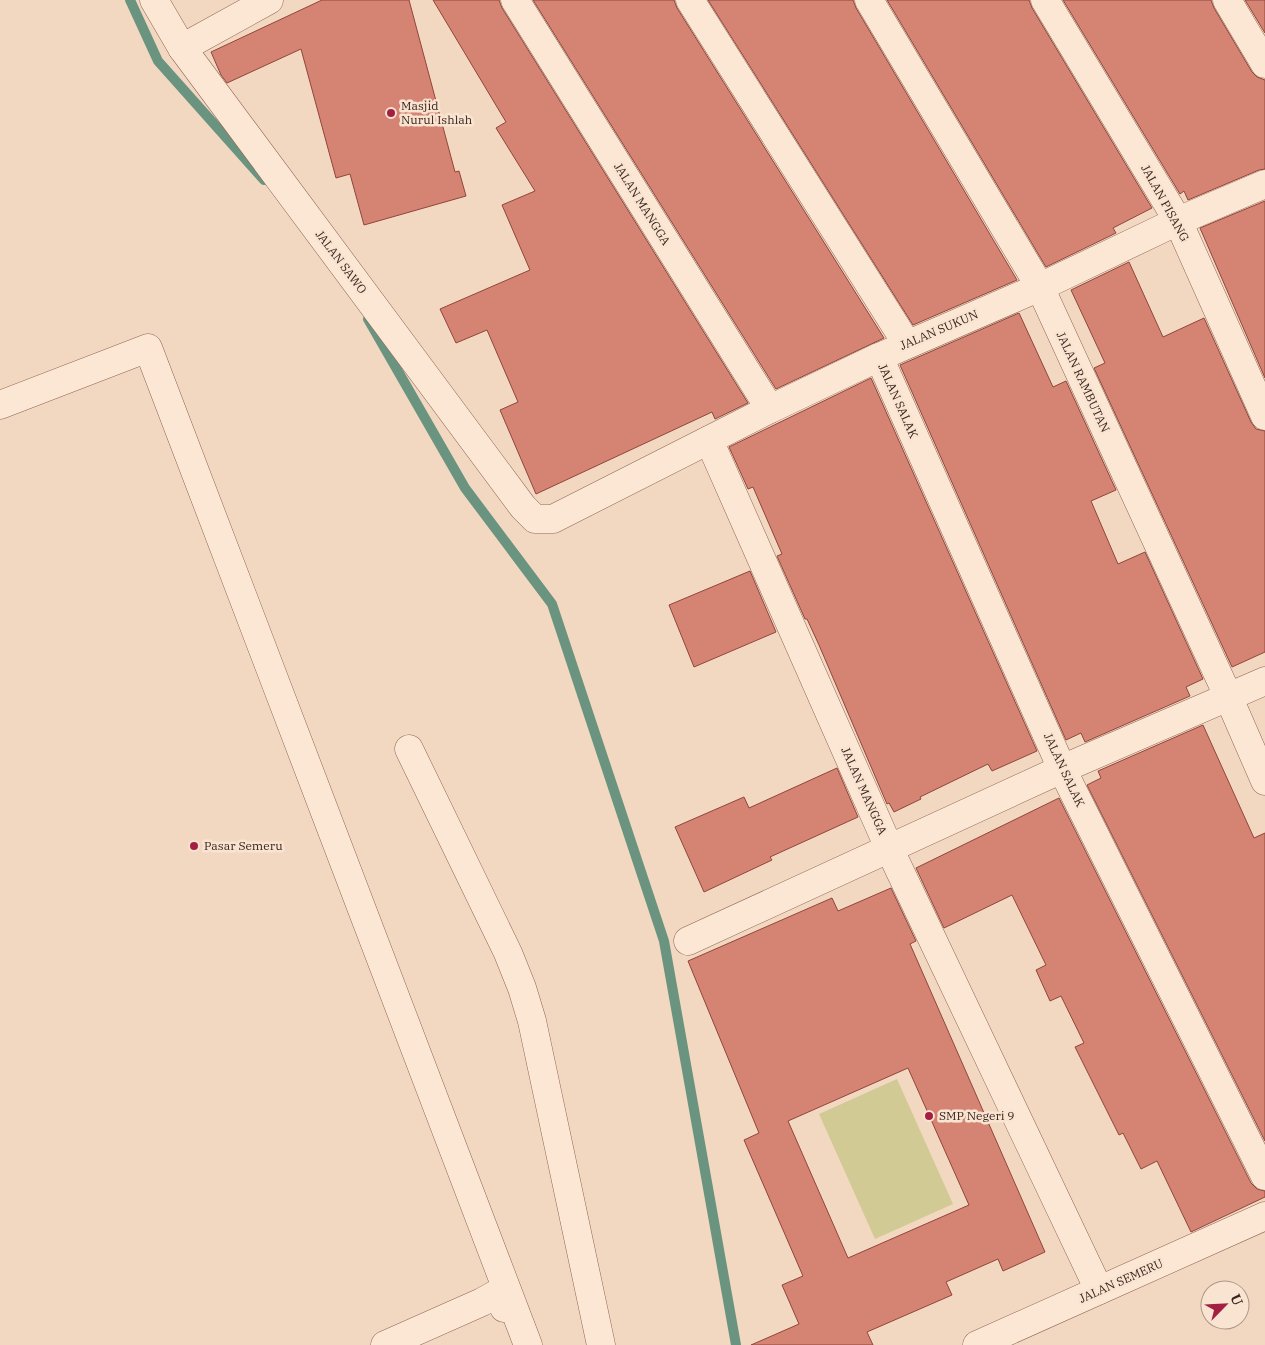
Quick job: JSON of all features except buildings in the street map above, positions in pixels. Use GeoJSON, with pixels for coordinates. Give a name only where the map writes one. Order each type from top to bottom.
{"type":"FeatureCollection","features":[{"type":"Feature","properties":{"kind":"street","name":"JALAN SAWO"},"geometry":{"type":"LineString","coordinates":[[154,0],[182,48],[523,507],[535,519]]}},
{"type":"Feature","properties":{"kind":"street"},"geometry":{"type":"LineString","coordinates":[[182,48],[269,0]]}},
{"type":"Feature","properties":{"kind":"street","name":"JALAN MANGGA"},"geometry":{"type":"LineString","coordinates":[[515,0],[770,408]]}},
{"type":"Feature","properties":{"kind":"street"},"geometry":{"type":"LineString","coordinates":[[690,0],[907,344]]}},
{"type":"Feature","properties":{"kind":"street","name":"JALAN RAMBUTAN"},"geometry":{"type":"LineString","coordinates":[[870,0],[1040,287],[1228,696],[1265,781]]}},
{"type":"Feature","properties":{"kind":"street","name":"JALAN PISANG"},"geometry":{"type":"LineString","coordinates":[[1045,0],[1178,221],[1265,416]]}},
{"type":"Feature","properties":{"kind":"street"},"geometry":{"type":"LineString","coordinates":[[1227,0],[1265,64]]}},
{"type":"Feature","properties":{"kind":"street","name":"JALAN SUKUN"},"geometry":{"type":"LineString","coordinates":[[535,519],[554,519],[770,408],[907,344],[1040,287],[1178,221],[1265,184]]}},
{"type":"Feature","properties":{"kind":"street"},"geometry":{"type":"LineString","coordinates":[[0,405],[148,348],[505,1289],[517,1314],[528,1345]]}},
{"type":"Feature","properties":{"kind":"street","name":"JALAN SALAK"},"geometry":{"type":"LineString","coordinates":[[879,357],[1062,768],[1265,1176]]}},
{"type":"Feature","properties":{"kind":"street","name":"JALAN MANGGA"},"geometry":{"type":"LineString","coordinates":[[709,440],[889,848],[1062,768],[1265,681]]}},
{"type":"Feature","properties":{"kind":"street"},"geometry":{"type":"LineString","coordinates":[[409,749],[508,953],[522,988],[532,1021],[601,1345]]}},
{"type":"Feature","properties":{"kind":"street"},"geometry":{"type":"LineString","coordinates":[[688,941],[889,848],[1099,1290]]}},
{"type":"Feature","properties":{"kind":"street","name":"JALAN SEMERU"},"geometry":{"type":"LineString","coordinates":[[977,1345],[1265,1216]]}},
{"type":"Feature","properties":{"kind":"street"},"geometry":{"type":"LineString","coordinates":[[385,1345],[482,1302],[505,1289]]}},
{"type":"Feature","properties":{"kind":"street"},"geometry":{"type":"LineString","coordinates":[[505,1289],[504,1320],[511,1345]]}},
{"type":"Feature","properties":{"kind":"shaded area"},"geometry":{"type":"Polygon","coordinates":[[[897,1079],[953,1204],[875,1239],[819,1114],[897,1079]]]}},
{"type":"Feature","properties":{"kind":"waterway"},"geometry":{"type":"LineString","coordinates":[[130,0],[158,61],[264,180]]}},
{"type":"Feature","properties":{"kind":"waterway"},"geometry":{"type":"LineString","coordinates":[[368,319],[465,488],[552,604],[664,941],[736,1345]]}},
{"type":"Feature","properties":{"kind":"place","name":"Masjid Nurul Ishlah"},"geometry":{"type":"Point","coordinates":[391,113]}},
{"type":"Feature","properties":{"kind":"place","name":"Pasar Semeru"},"geometry":{"type":"Point","coordinates":[194,846]}},
{"type":"Feature","properties":{"kind":"place","name":"SMP Negeri 9"},"geometry":{"type":"Point","coordinates":[929,1116]}}]}
